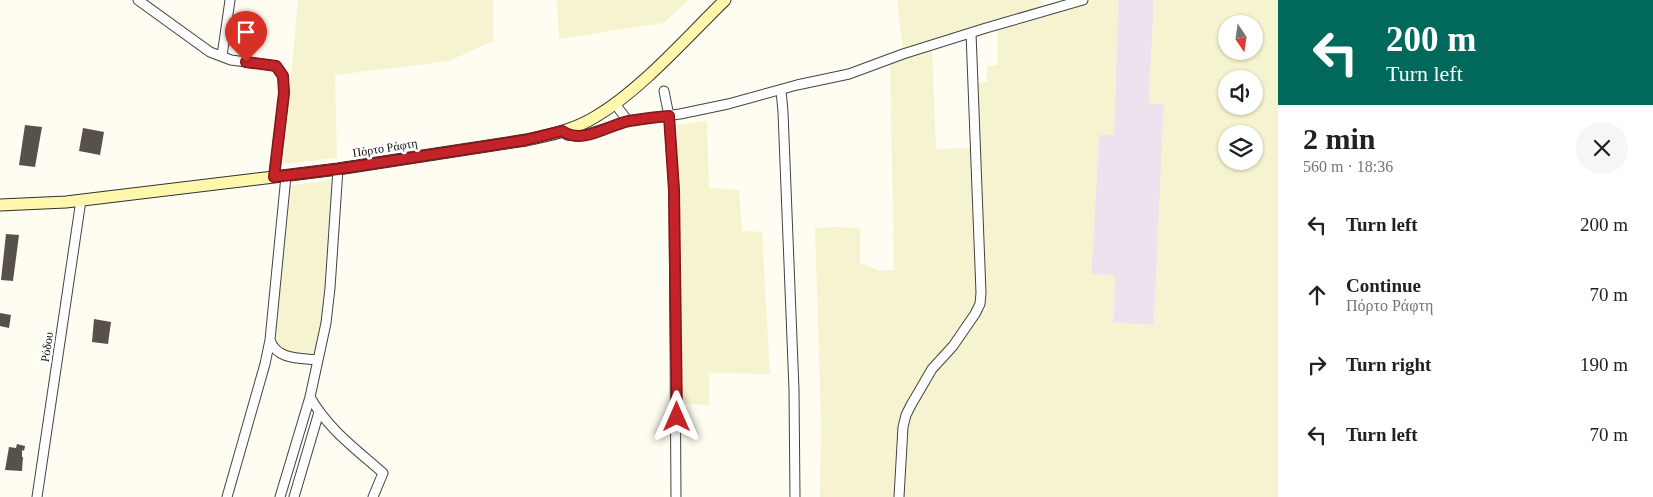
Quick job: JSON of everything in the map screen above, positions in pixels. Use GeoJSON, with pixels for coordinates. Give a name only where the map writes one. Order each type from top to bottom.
{"type":"FeatureCollection","features":[{"type":"Feature","properties":{"kind":"main road","name":"Πόρτο Ράφτη"},"geometry":{"type":"LineString","coordinates":[[0,205],[81,200],[280,177],[526,140],[562,131],[576,127],[594,118],[615,104],[645,79],[725,0]]}},
{"type":"Feature","properties":{"kind":"street"},"geometry":{"type":"LineString","coordinates":[[138,0],[210,52],[231,60],[276,66],[283,76],[284,93],[280,177],[270,340],[265,364],[227,497]]}},
{"type":"Feature","properties":{"kind":"street"},"geometry":{"type":"LineString","coordinates":[[222,56],[230,0]]}},
{"type":"Feature","properties":{"kind":"street"},"geometry":{"type":"LineString","coordinates":[[562,131],[567,135],[585,135],[628,121],[669,116],[728,104],[849,74],[971,32],[1083,0]]}},
{"type":"Feature","properties":{"kind":"street"},"geometry":{"type":"LineString","coordinates":[[899,497],[903,426],[906,415],[932,370],[953,346],[980,304],[982,293],[971,32]]}},
{"type":"Feature","properties":{"kind":"street"},"geometry":{"type":"LineString","coordinates":[[781,90],[794,390],[795,497]]}},
{"type":"Feature","properties":{"kind":"street"},"geometry":{"type":"LineString","coordinates":[[664,91],[669,116],[674,190],[676,497]]}},
{"type":"Feature","properties":{"kind":"street"},"geometry":{"type":"LineString","coordinates":[[615,104],[628,121]]}},
{"type":"Feature","properties":{"kind":"street"},"geometry":{"type":"LineString","coordinates":[[280,497],[310,397],[326,323],[338,169]]}},
{"type":"Feature","properties":{"kind":"street","name":"Ρόδου"},"geometry":{"type":"LineString","coordinates":[[37,497],[81,200]]}},
{"type":"Feature","properties":{"kind":"street"},"geometry":{"type":"LineString","coordinates":[[270,340],[273,349],[280,354],[318,360]]}},
{"type":"Feature","properties":{"kind":"street"},"geometry":{"type":"LineString","coordinates":[[310,397],[319,412],[343,437],[384,473],[373,497]]}},
{"type":"Feature","properties":{"kind":"street"},"geometry":{"type":"LineString","coordinates":[[294,497],[319,412]]}},
{"type":"Feature","properties":{"kind":"shaded area"},"geometry":{"type":"Polygon","coordinates":[[[298,0],[493,0],[493,41],[449,61],[335,75],[337,158],[283,164],[298,0]]]}},
{"type":"Feature","properties":{"kind":"shaded area"},"geometry":{"type":"Polygon","coordinates":[[[557,0],[689,0],[663,23],[559,39],[557,0]]]}},
{"type":"Feature","properties":{"kind":"shaded area"},"geometry":{"type":"Polygon","coordinates":[[[897,0],[1041,0],[1042,8],[903,51],[897,0]]]}},
{"type":"Feature","properties":{"kind":"shaded area"},"geometry":{"type":"Polygon","coordinates":[[[1093,0],[1118,0],[1114,135],[1099,135],[1091,274],[1115,276],[1113,323],[1154,325],[1164,104],[1149,103],[1154,0],[1278,0],[1278,497],[820,497],[821,422],[815,228],[860,228],[860,263],[880,271],[894,270],[890,64],[932,48],[936,149],[974,148],[982,310],[986,311],[977,83],[987,82],[987,66],[998,65],[997,29],[1093,0]]]}},
{"type":"Feature","properties":{"kind":"shaded area"},"geometry":{"type":"Polygon","coordinates":[[[1118,0],[1154,0],[1149,103],[1164,104],[1154,325],[1113,323],[1115,276],[1091,274],[1099,134],[1114,135],[1118,0]]]}},
{"type":"Feature","properties":{"kind":"shaded area"},"geometry":{"type":"Polygon","coordinates":[[[707,121],[709,188],[739,190],[742,231],[762,232],[770,374],[709,373],[709,405],[683,404],[677,125],[707,121]]]}},
{"type":"Feature","properties":{"kind":"shaded area"},"geometry":{"type":"Polygon","coordinates":[[[335,179],[323,322],[316,356],[283,351],[278,346],[276,338],[288,186],[335,179]]]}},
{"type":"Feature","properties":{"kind":"building"},"geometry":{"type":"Polygon","coordinates":[[[25,125],[42,127],[35,167],[19,165],[25,125]]]}},
{"type":"Feature","properties":{"kind":"building"},"geometry":{"type":"Polygon","coordinates":[[[83,128],[104,132],[100,155],[79,151],[83,128]]]}},
{"type":"Feature","properties":{"kind":"building"},"geometry":{"type":"Polygon","coordinates":[[[6,234],[19,235],[13,281],[1,280],[6,234]]]}},
{"type":"Feature","properties":{"kind":"building"},"geometry":{"type":"Polygon","coordinates":[[[0,313],[11,315],[9,328],[0,326],[0,313]]]}},
{"type":"Feature","properties":{"kind":"building"},"geometry":{"type":"Polygon","coordinates":[[[94,319],[111,322],[108,344],[92,342],[94,319]]]}},
{"type":"Feature","properties":{"kind":"building"},"geometry":{"type":"Polygon","coordinates":[[[17,444],[25,446],[24,451],[22,450],[22,471],[5,470],[9,447],[16,448],[17,444]]]}},
{"type":"Feature","properties":{"kind":"route"},"geometry":{"type":"LineString","coordinates":[[246,62],[276,66],[283,76],[284,93],[274,177],[526,140],[562,131],[567,135],[585,135],[628,121],[669,116],[674,190],[677,417]]}}]}
